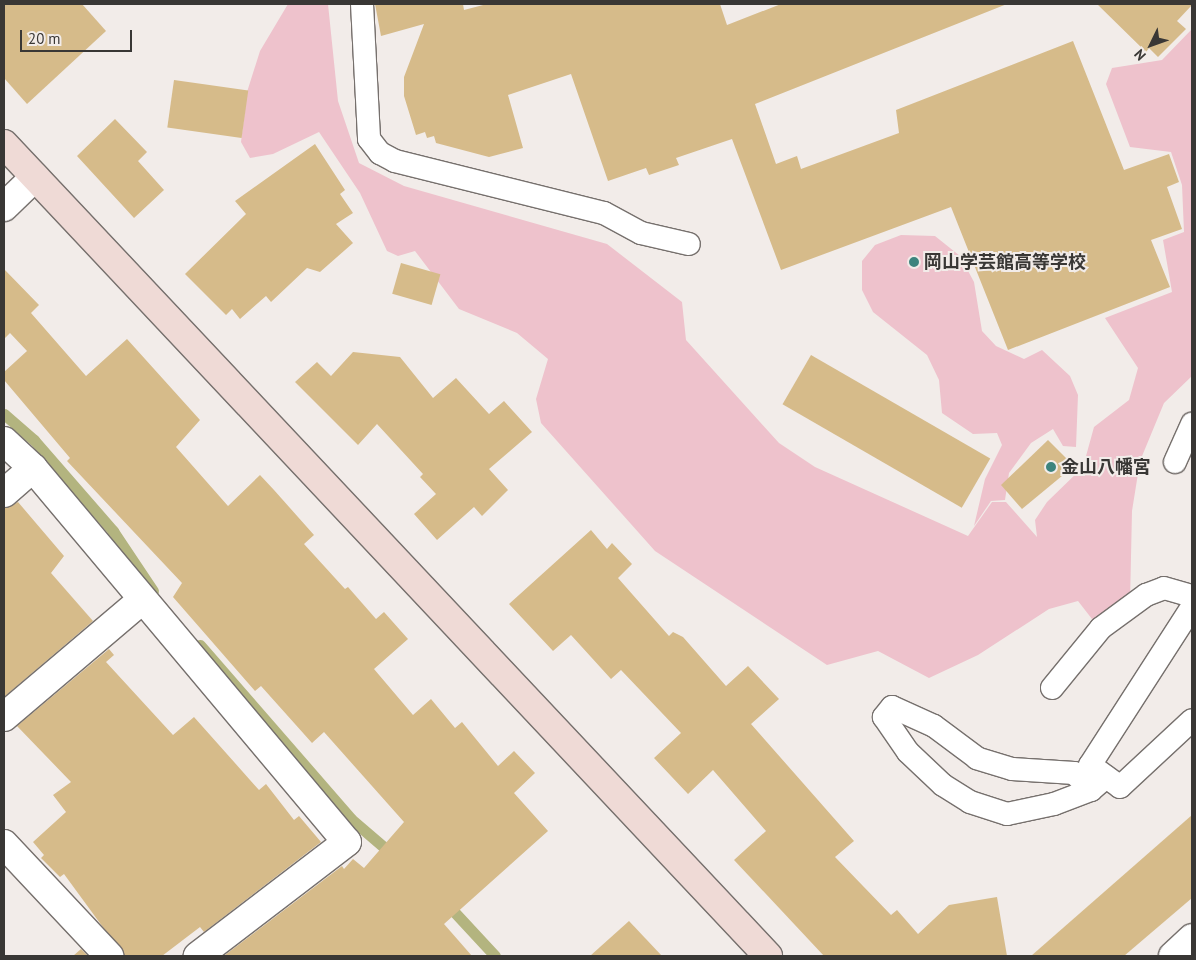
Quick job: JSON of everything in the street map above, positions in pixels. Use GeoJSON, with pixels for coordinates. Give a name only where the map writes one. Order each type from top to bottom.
{"type":"FeatureCollection","features":[{"type":"Feature","properties":{"kind":"street"},"geometry":{"type":"LineString","coordinates":[[4,144],[768,956]]}},
{"type":"Feature","properties":{"kind":"street"},"geometry":{"type":"LineString","coordinates":[[4,207],[35,177]]}},
{"type":"Feature","properties":{"kind":"street"},"geometry":{"type":"LineString","coordinates":[[4,441],[32,468],[96,538],[142,600],[347,842],[198,956]]}},
{"type":"Feature","properties":{"kind":"street"},"geometry":{"type":"LineString","coordinates":[[4,493],[32,468]]}},
{"type":"Feature","properties":{"kind":"street"},"geometry":{"type":"LineString","coordinates":[[4,717],[142,600]]}},
{"type":"Feature","properties":{"kind":"street"},"geometry":{"type":"LineString","coordinates":[[4,844],[109,956]]}},
{"type":"Feature","properties":{"kind":"lane"},"geometry":{"type":"LineString","coordinates":[[362,4],[369,138],[380,153],[395,161],[604,213],[641,233],[689,244]]}},
{"type":"Feature","properties":{"kind":"lane"},"geometry":{"type":"LineString","coordinates":[[1175,462],[1192,424]]}},
{"type":"Feature","properties":{"kind":"lane"},"geometry":{"type":"LineString","coordinates":[[1052,688],[1101,628],[1146,595],[1164,588],[1192,596]]}},
{"type":"Feature","properties":{"kind":"lane"},"geometry":{"type":"LineString","coordinates":[[1098,784],[1090,764],[1192,607]]}},
{"type":"Feature","properties":{"kind":"lane"},"geometry":{"type":"LineString","coordinates":[[1098,784],[1054,804],[1008,814],[970,802],[908,752],[884,717],[892,707],[934,726],[977,758],[1012,769],[1074,773],[1098,784],[1120,787],[1192,720]]}},
{"type":"Feature","properties":{"kind":"shaded area"},"geometry":{"type":"Polygon","coordinates":[[[288,4],[328,4],[338,101],[359,163],[404,186],[607,244],[682,302],[686,340],[779,443],[815,467],[968,536],[992,502],[1006,502],[1037,537],[1035,520],[1047,502],[1083,467],[1094,427],[1129,400],[1138,368],[1105,318],[1172,292],[1163,240],[1184,232],[1182,185],[1171,152],[1130,147],[1106,84],[1112,68],[1162,60],[1192,29],[1192,376],[1164,403],[1140,461],[1132,511],[1130,603],[1092,619],[1078,601],[1049,609],[978,655],[929,678],[878,651],[827,665],[655,551],[541,423],[536,399],[548,359],[517,333],[459,309],[415,251],[398,256],[387,251],[360,193],[319,132],[273,154],[250,158],[241,142],[247,92],[260,51],[288,4]]]}},
{"type":"Feature","properties":{"kind":"shaded area"},"geometry":{"type":"Polygon","coordinates":[[[901,235],[935,236],[960,256],[974,282],[982,331],[996,346],[1024,359],[1042,350],[1070,376],[1078,395],[1076,447],[1063,446],[1053,429],[1031,443],[1009,473],[1005,500],[991,501],[974,526],[985,479],[1002,445],[997,433],[973,434],[942,413],[939,380],[927,355],[873,312],[862,290],[862,261],[875,245],[901,235]]]}},
{"type":"Feature","properties":{"kind":"building"},"geometry":{"type":"Polygon","coordinates":[[[4,4],[82,4],[106,31],[27,104],[4,78],[4,4]]]}},
{"type":"Feature","properties":{"kind":"building"},"geometry":{"type":"Polygon","coordinates":[[[375,4],[463,4],[464,10],[487,4],[720,4],[727,25],[781,4],[1007,4],[755,104],[776,164],[797,156],[801,169],[899,133],[896,110],[1073,41],[1124,170],[1169,154],[1179,182],[1167,187],[1182,229],[1151,240],[1170,287],[1008,350],[951,207],[781,270],[732,139],[676,158],[679,165],[649,175],[646,168],[608,181],[571,74],[508,95],[523,148],[489,157],[436,143],[434,136],[427,138],[425,132],[416,135],[404,96],[404,77],[424,24],[381,36],[375,4]]]}},
{"type":"Feature","properties":{"kind":"building"},"geometry":{"type":"Polygon","coordinates":[[[1097,4],[1192,5],[1177,21],[1186,29],[1158,57],[1149,48],[1146,52],[1097,4]]]}},
{"type":"Feature","properties":{"kind":"building"},"geometry":{"type":"Polygon","coordinates":[[[174,80],[248,90],[242,138],[167,128],[174,80]]]}},
{"type":"Feature","properties":{"kind":"building"},"geometry":{"type":"Polygon","coordinates":[[[115,119],[147,152],[138,161],[164,190],[134,218],[77,156],[115,119]]]}},
{"type":"Feature","properties":{"kind":"building"},"geometry":{"type":"Polygon","coordinates":[[[315,144],[345,190],[340,194],[353,213],[336,224],[353,243],[320,272],[307,268],[271,302],[266,296],[240,319],[232,309],[226,315],[185,274],[246,214],[235,201],[315,144]]]}},
{"type":"Feature","properties":{"kind":"building"},"geometry":{"type":"Polygon","coordinates":[[[401,263],[440,274],[432,305],[392,294],[401,263]]]}},
{"type":"Feature","properties":{"kind":"building"},"geometry":{"type":"Polygon","coordinates":[[[4,269],[39,305],[31,313],[86,376],[127,339],[200,420],[176,447],[228,506],[260,475],[274,490],[314,535],[304,544],[345,589],[348,587],[376,619],[384,612],[408,639],[374,669],[413,715],[431,699],[455,728],[462,722],[498,766],[514,751],[535,773],[514,793],[548,831],[444,924],[472,956],[225,955],[342,866],[344,869],[353,859],[364,868],[404,822],[324,732],[312,743],[261,686],[255,691],[173,597],[182,583],[67,461],[70,458],[4,380],[4,372],[27,351],[10,333],[4,339],[4,269]]]}},
{"type":"Feature","properties":{"kind":"building"},"geometry":{"type":"Polygon","coordinates":[[[353,352],[400,357],[433,398],[456,378],[489,414],[504,401],[532,432],[489,469],[508,490],[482,516],[474,507],[437,540],[414,514],[436,494],[420,477],[423,474],[377,424],[358,445],[295,382],[317,362],[331,376],[353,352]]]}},
{"type":"Feature","properties":{"kind":"building"},"geometry":{"type":"Polygon","coordinates":[[[811,355],[990,458],[962,508],[782,404],[811,355]]]}},
{"type":"Feature","properties":{"kind":"building","name":"金山八幡宮"},"geometry":{"type":"Polygon","coordinates":[[[1048,440],[1074,466],[1022,509],[1001,485],[1048,440]]]}},
{"type":"Feature","properties":{"kind":"building"},"geometry":{"type":"Polygon","coordinates":[[[18,502],[64,556],[51,573],[93,621],[4,697],[4,508],[18,502]]]}},
{"type":"Feature","properties":{"kind":"building"},"geometry":{"type":"Polygon","coordinates":[[[591,530],[607,549],[612,543],[632,564],[618,578],[669,636],[673,632],[683,637],[726,686],[748,666],[779,699],[751,724],[854,841],[835,857],[891,915],[897,910],[918,934],[949,905],[997,897],[1007,956],[824,956],[734,860],[766,831],[713,770],[688,794],[654,758],[681,733],[621,670],[611,679],[571,635],[553,651],[509,604],[591,530]]]}},
{"type":"Feature","properties":{"kind":"building"},"geometry":{"type":"Polygon","coordinates":[[[109,649],[114,655],[106,662],[173,735],[194,717],[259,790],[266,784],[294,820],[299,816],[321,842],[204,932],[200,927],[162,956],[124,956],[64,874],[60,877],[41,858],[44,855],[33,842],[66,812],[53,795],[71,782],[17,726],[109,649]]]}},
{"type":"Feature","properties":{"kind":"building"},"geometry":{"type":"Polygon","coordinates":[[[1192,815],[1192,898],[1124,956],[1031,956],[1192,815]]]}},
{"type":"Feature","properties":{"kind":"building"},"geometry":{"type":"Polygon","coordinates":[[[629,921],[662,956],[590,956],[629,921]]]}},
{"type":"Feature","properties":{"kind":"building"},"geometry":{"type":"Polygon","coordinates":[[[81,949],[88,956],[73,956],[81,949]]]}},
{"type":"Feature","properties":{"kind":"waterway"},"geometry":{"type":"LineString","coordinates":[[4,414],[34,440],[113,531],[153,591]]}},
{"type":"Feature","properties":{"kind":"waterway"},"geometry":{"type":"LineString","coordinates":[[200,645],[351,819],[393,855]]}},
{"type":"Feature","properties":{"kind":"waterway"},"geometry":{"type":"LineString","coordinates":[[446,903],[495,956]]}},
{"type":"Feature","properties":{"kind":"place","name":"岡山学芸館高等学校"},"geometry":{"type":"Point","coordinates":[914,262]}},
{"type":"Feature","properties":{"kind":"place","name":"金山八幡宮"},"geometry":{"type":"Point","coordinates":[1051,467]}}]}
